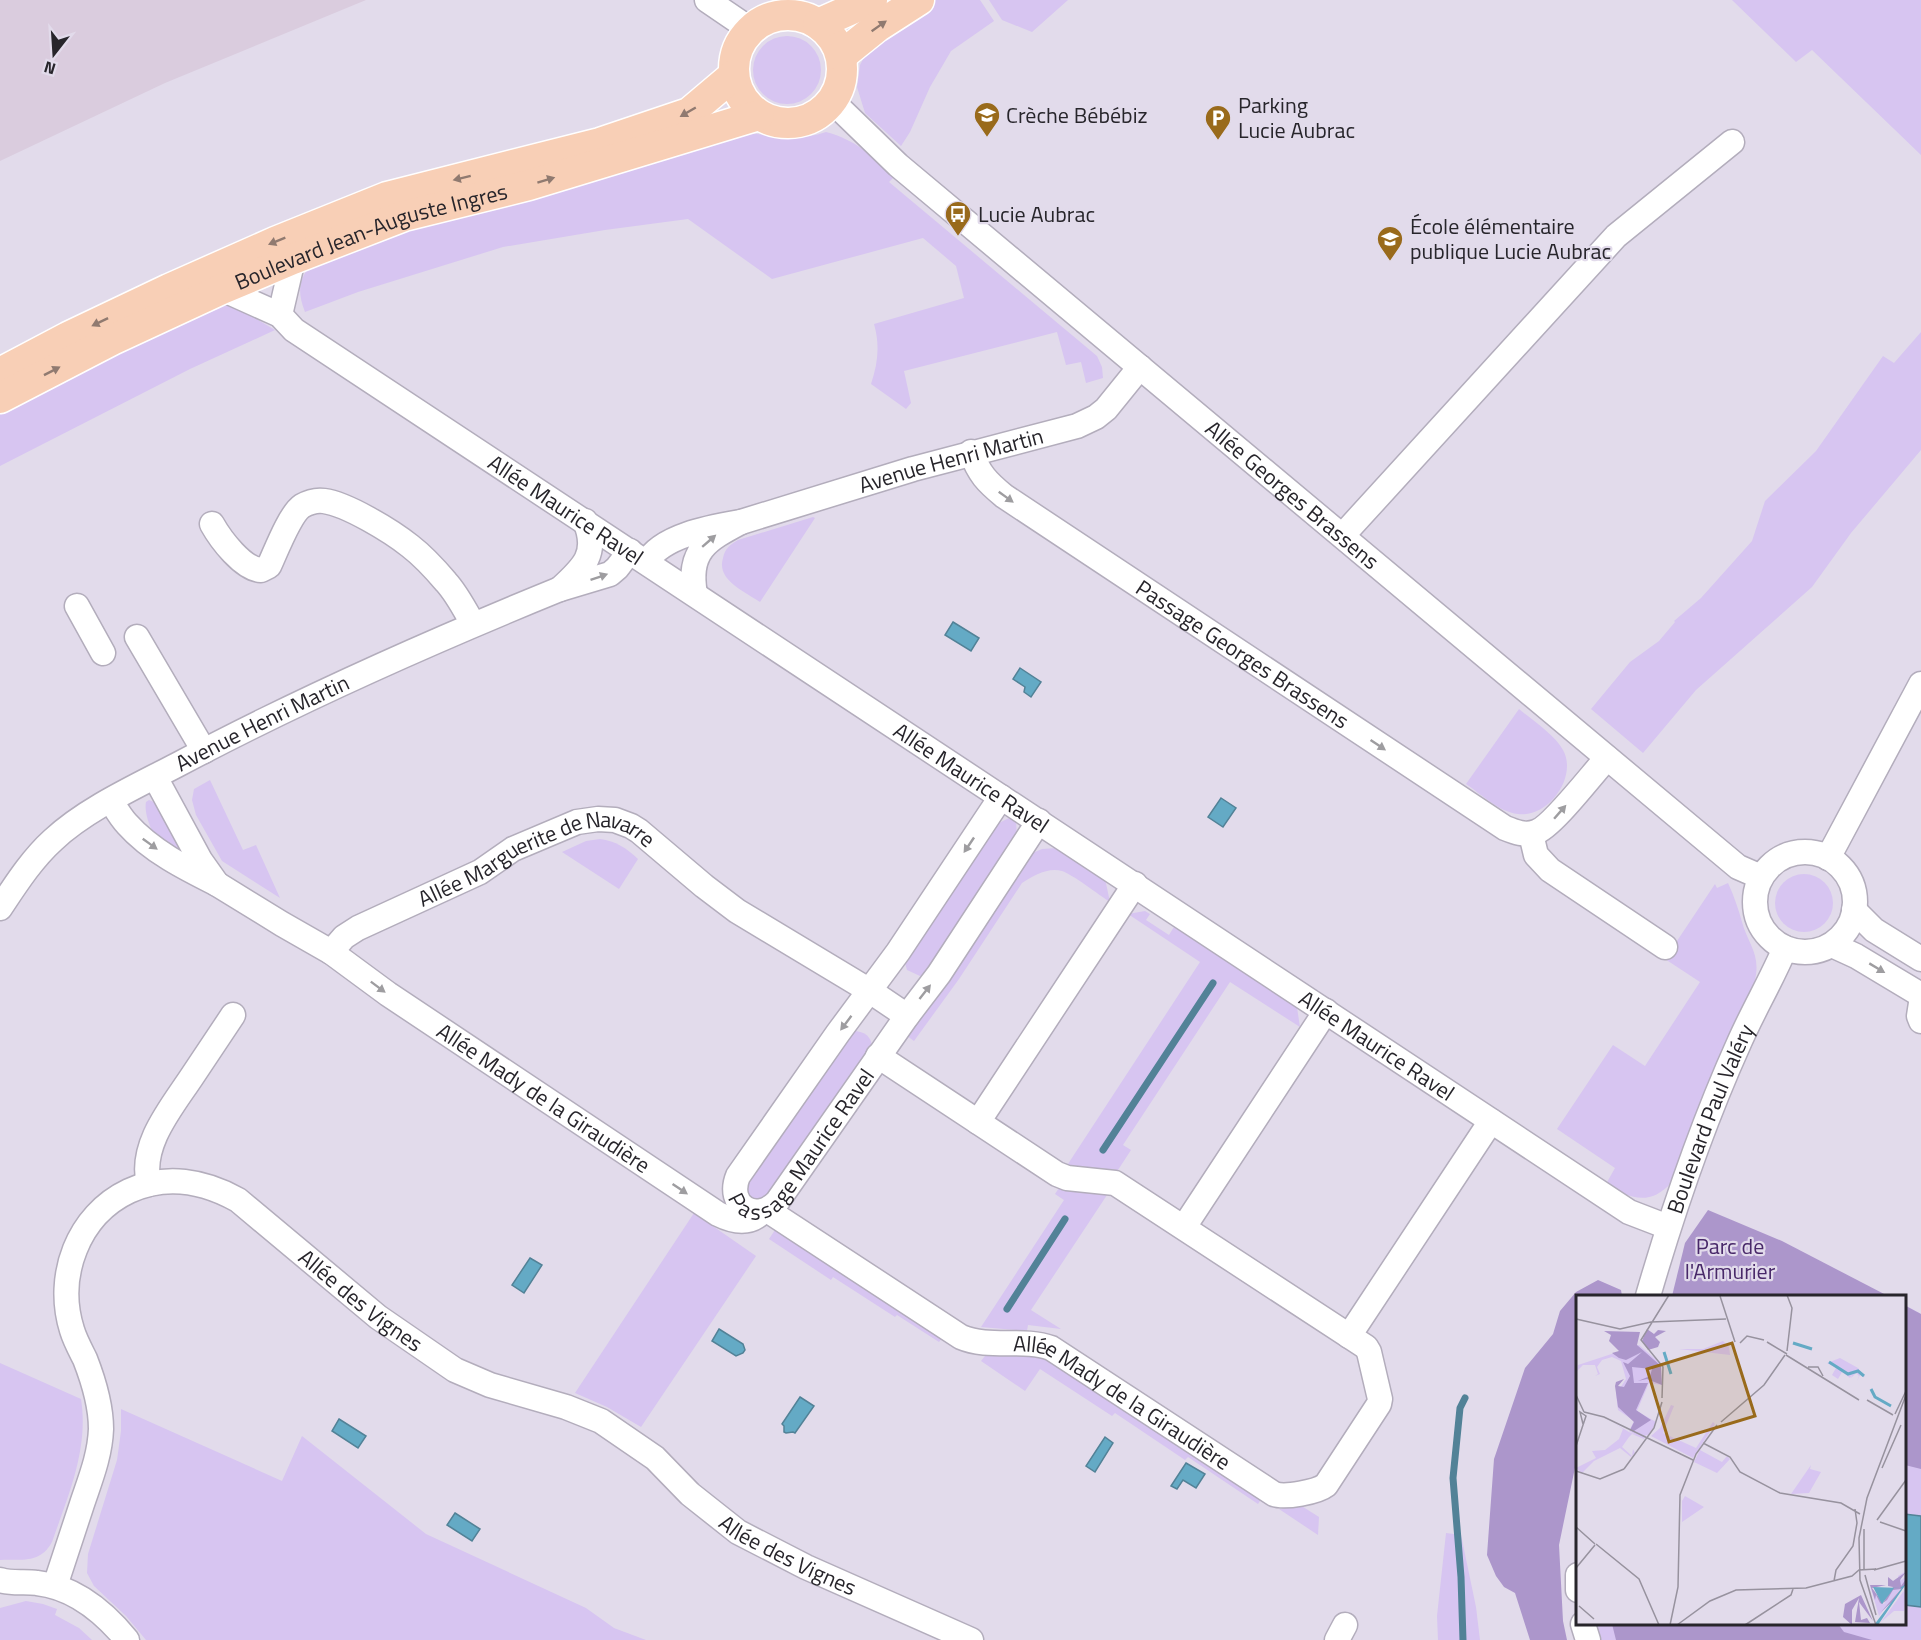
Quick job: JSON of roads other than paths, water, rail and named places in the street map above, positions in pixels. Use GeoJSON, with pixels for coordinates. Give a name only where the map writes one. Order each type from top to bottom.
{"type":"FeatureCollection","features":[{"type":"Feature","properties":{"kind":"main road"},"geometry":{"type":"LineString","coordinates":[[818,24],[872,0]]}},
{"type":"Feature","properties":{"kind":"main road"},"geometry":{"type":"LineString","coordinates":[[841,56],[876,27],[919,0]]}},
{"type":"Feature","properties":{"kind":"main road"},"geometry":{"type":"LineString","coordinates":[[783,15],[802,17],[818,24],[833,38],[841,56],[843,72],[840,87],[832,101],[821,113],[806,121],[790,124],[774,122],[759,115],[738,91],[734,75],[735,59],[740,43],[751,30],[766,20],[783,15]]}},
{"type":"Feature","properties":{"kind":"main road","name":"Boulevard Jean-Auguste Ingres"},"geometry":{"type":"LineString","coordinates":[[0,373],[68,337],[179,284],[387,197],[600,143],[689,113],[734,75]]}},
{"type":"Feature","properties":{"kind":"main road","name":"Boulevard Jean-Auguste Ingres"},"geometry":{"type":"LineString","coordinates":[[0,398],[112,340],[222,289],[404,216],[528,185],[759,115]]}},
{"type":"Feature","properties":{"kind":"street"},"geometry":{"type":"LineString","coordinates":[[707,0],[751,30]]}},
{"type":"Feature","properties":{"kind":"street","name":"Allée Georges Brassens"},"geometry":{"type":"LineString","coordinates":[[832,101],[898,165],[1607,758],[1738,867],[1761,877]]}},
{"type":"Feature","properties":{"kind":"street"},"geometry":{"type":"LineString","coordinates":[[1343,535],[1616,236],[1732,142]]}},
{"type":"Feature","properties":{"kind":"street"},"geometry":{"type":"LineString","coordinates":[[280,315],[293,259]]}},
{"type":"Feature","properties":{"kind":"street","name":"Allée Maurice Ravel"},"geometry":{"type":"LineString","coordinates":[[222,289],[280,315],[294,330],[1629,1212],[1668,1227]]}},
{"type":"Feature","properties":{"kind":"street","name":"Avenue Henri Martin"},"geometry":{"type":"LineString","coordinates":[[0,908],[26,870],[52,840],[76,821],[204,751],[362,674],[473,624],[560,589],[610,574],[638,556],[652,553],[661,546],[709,528],[741,522],[971,452],[1077,426],[1096,417],[1115,400],[1140,367]]}},
{"type":"Feature","properties":{"kind":"street","name":"Passage Georges Brassens"},"geometry":{"type":"LineString","coordinates":[[971,452],[977,469],[986,481],[1004,496],[1497,824],[1520,833],[1531,834]]}},
{"type":"Feature","properties":{"kind":"street"},"geometry":{"type":"LineString","coordinates":[[213,524],[219,536],[243,562],[251,568],[261,570],[269,566],[296,511],[316,501],[337,504],[411,547],[447,584],[473,624]]}},
{"type":"Feature","properties":{"kind":"street","name":"Avenue Henri Martin"},"geometry":{"type":"LineString","coordinates":[[560,589],[577,574],[586,561],[591,541],[585,521]]}},
{"type":"Feature","properties":{"kind":"street","name":"Avenue Henri Martin"},"geometry":{"type":"LineString","coordinates":[[695,594],[693,575],[699,550],[716,535],[741,522]]}},
{"type":"Feature","properties":{"kind":"street"},"geometry":{"type":"LineString","coordinates":[[77,606],[103,653]]}},
{"type":"Feature","properties":{"kind":"street"},"geometry":{"type":"LineString","coordinates":[[136,637],[204,751]]}},
{"type":"Feature","properties":{"kind":"street"},"geometry":{"type":"LineString","coordinates":[[1828,858],[1921,684]]}},
{"type":"Feature","properties":{"kind":"street"},"geometry":{"type":"LineString","coordinates":[[1607,758],[1549,825],[1531,834],[1536,855],[1550,870],[1665,947]]}},
{"type":"Feature","properties":{"kind":"street"},"geometry":{"type":"LineString","coordinates":[[155,777],[200,860],[217,884]]}},
{"type":"Feature","properties":{"kind":"street","name":"Passage Maurice Ravel"},"geometry":{"type":"LineString","coordinates":[[1001,797],[898,952],[738,1176],[735,1194],[738,1202],[745,1208],[753,1212],[764,1211],[777,1202],[939,974],[1039,821]]}},
{"type":"Feature","properties":{"kind":"street"},"geometry":{"type":"LineString","coordinates":[[111,801],[125,822],[145,841],[188,869],[331,952]]}},
{"type":"Feature","properties":{"kind":"street","name":"Allée Marguerite de Navarre"},"geometry":{"type":"LineString","coordinates":[[331,952],[344,937],[357,928],[480,872],[513,849],[578,822],[607,820],[624,823],[639,831],[704,886],[738,911],[907,1016]]}},
{"type":"Feature","properties":{"kind":"street"},"geometry":{"type":"LineString","coordinates":[[1810,852],[1828,858],[1840,867],[1850,880],[1854,895],[1854,910],[1847,930],[1832,945],[1817,951],[1801,952],[1785,948],[1768,936],[1757,918],[1755,897],[1761,877],[1774,863],[1791,854],[1810,852]]}},
{"type":"Feature","properties":{"kind":"street"},"geometry":{"type":"LineString","coordinates":[[978,1122],[1135,884]]}},
{"type":"Feature","properties":{"kind":"street"},"geometry":{"type":"LineString","coordinates":[[1854,910],[1874,930],[1921,959]]}},
{"type":"Feature","properties":{"kind":"street"},"geometry":{"type":"LineString","coordinates":[[1832,945],[1856,956],[1921,995]]}},
{"type":"Feature","properties":{"kind":"street","name":"Boulevard Paul Valéry"},"geometry":{"type":"LineString","coordinates":[[1648,1295],[1688,1168],[1750,1017],[1770,983],[1785,948]]}},
{"type":"Feature","properties":{"kind":"street","name":"Allée Mady de la Giraudière"},"geometry":{"type":"LineString","coordinates":[[331,952],[388,994],[718,1214],[734,1220],[749,1221],[764,1211],[961,1337],[974,1341],[1038,1345],[1051,1348],[1274,1494],[1281,1496],[1324,1487],[1379,1404],[1380,1399],[1366,1347],[1115,1183],[1067,1178],[1057,1174],[879,1056]]}},
{"type":"Feature","properties":{"kind":"street"},"geometry":{"type":"LineString","coordinates":[[1921,1003],[1919,1016],[1921,1021]]}},
{"type":"Feature","properties":{"kind":"street"},"geometry":{"type":"LineString","coordinates":[[1184,1227],[1326,1011]]}},
{"type":"Feature","properties":{"kind":"street"},"geometry":{"type":"LineString","coordinates":[[149,1184],[148,1160],[160,1125],[233,1016]]}},
{"type":"Feature","properties":{"kind":"street"},"geometry":{"type":"LineString","coordinates":[[1349,1336],[1491,1121]]}},
{"type":"Feature","properties":{"kind":"street","name":"Allée des Vignes"},"geometry":{"type":"LineString","coordinates":[[55,1586],[93,1472],[101,1428],[97,1392],[76,1343],[68,1314],[69,1270],[76,1245],[82,1233],[101,1209],[122,1194],[149,1184],[179,1180],[195,1182],[224,1192],[250,1209],[378,1317],[455,1370],[490,1385],[566,1407],[601,1421],[655,1458],[690,1494],[738,1532],[806,1567],[971,1640]]}},
{"type":"Feature","properties":{"kind":"street"},"geometry":{"type":"LineString","coordinates":[[2,1582],[40,1583],[55,1586],[95,1607],[127,1640]]}},
{"type":"Feature","properties":{"kind":"street"},"geometry":{"type":"LineString","coordinates":[[1584,1625],[1588,1640]]}},
{"type":"Feature","properties":{"kind":"water"},"geometry":{"type":"Polygon","coordinates":[[[953,622],[979,638],[971,651],[945,635],[953,622]]]}},
{"type":"Feature","properties":{"kind":"water"},"geometry":{"type":"Polygon","coordinates":[[[1020,668],[1041,682],[1031,697],[1024,692],[1025,687],[1013,679],[1020,668]]]}},
{"type":"Feature","properties":{"kind":"water"},"geometry":{"type":"Polygon","coordinates":[[[1221,798],[1236,808],[1223,827],[1208,817],[1221,798]]]}},
{"type":"Feature","properties":{"kind":"water"},"geometry":{"type":"Polygon","coordinates":[[[530,1258],[542,1265],[524,1293],[512,1285],[530,1258]]]}},
{"type":"Feature","properties":{"kind":"water"},"geometry":{"type":"Polygon","coordinates":[[[719,1329],[743,1344],[745,1350],[743,1353],[736,1356],[712,1341],[719,1329]]]}},
{"type":"Feature","properties":{"kind":"water"},"geometry":{"type":"Polygon","coordinates":[[[800,1397],[814,1406],[795,1433],[786,1433],[782,1424],[800,1397]]]}},
{"type":"Feature","properties":{"kind":"water"},"geometry":{"type":"Polygon","coordinates":[[[339,1419],[366,1436],[358,1448],[332,1431],[339,1419]]]}},
{"type":"Feature","properties":{"kind":"water"},"geometry":{"type":"Polygon","coordinates":[[[1105,1437],[1113,1443],[1095,1472],[1086,1466],[1105,1437]]]}},
{"type":"Feature","properties":{"kind":"water"},"geometry":{"type":"Polygon","coordinates":[[[1186,1463],[1205,1474],[1196,1488],[1183,1480],[1177,1489],[1171,1486],[1186,1463]]]}},
{"type":"Feature","properties":{"kind":"water"},"geometry":{"type":"Polygon","coordinates":[[[455,1513],[480,1529],[472,1541],[447,1525],[455,1513]]]}},
{"type":"Feature","properties":{"kind":"water"},"geometry":{"type":"Polygon","coordinates":[[[1906,1514],[1921,1516],[1921,1607],[1906,1605],[1906,1514]]]}},
{"type":"Feature","properties":{"kind":"waterway"},"geometry":{"type":"LineString","coordinates":[[1103,1150],[1213,983]]}},
{"type":"Feature","properties":{"kind":"waterway"},"geometry":{"type":"LineString","coordinates":[[1007,1309],[1065,1219]]}},
{"type":"Feature","properties":{"kind":"waterway"},"geometry":{"type":"LineString","coordinates":[[1463,1640],[1461,1577],[1453,1478],[1460,1408],[1465,1398]]}},
{"type":"Feature","properties":{"kind":"place","name":"Crèche Bébébiz"},"geometry":{"type":"Point","coordinates":[987,138]}},
{"type":"Feature","properties":{"kind":"place","name":"Parking Lucie Aubrac"},"geometry":{"type":"Point","coordinates":[1218,141]}},
{"type":"Feature","properties":{"kind":"place","name":"Lucie Aubrac"},"geometry":{"type":"Point","coordinates":[958,237]}},
{"type":"Feature","properties":{"kind":"place","name":"École élémentaire publique Lucie Aubrac"},"geometry":{"type":"Point","coordinates":[1390,262]}},
{"type":"Feature","properties":{"kind":"park label","name":"Parc de l'Armurier"},"geometry":{"type":"Point","coordinates":[1730,1258]}}]}
